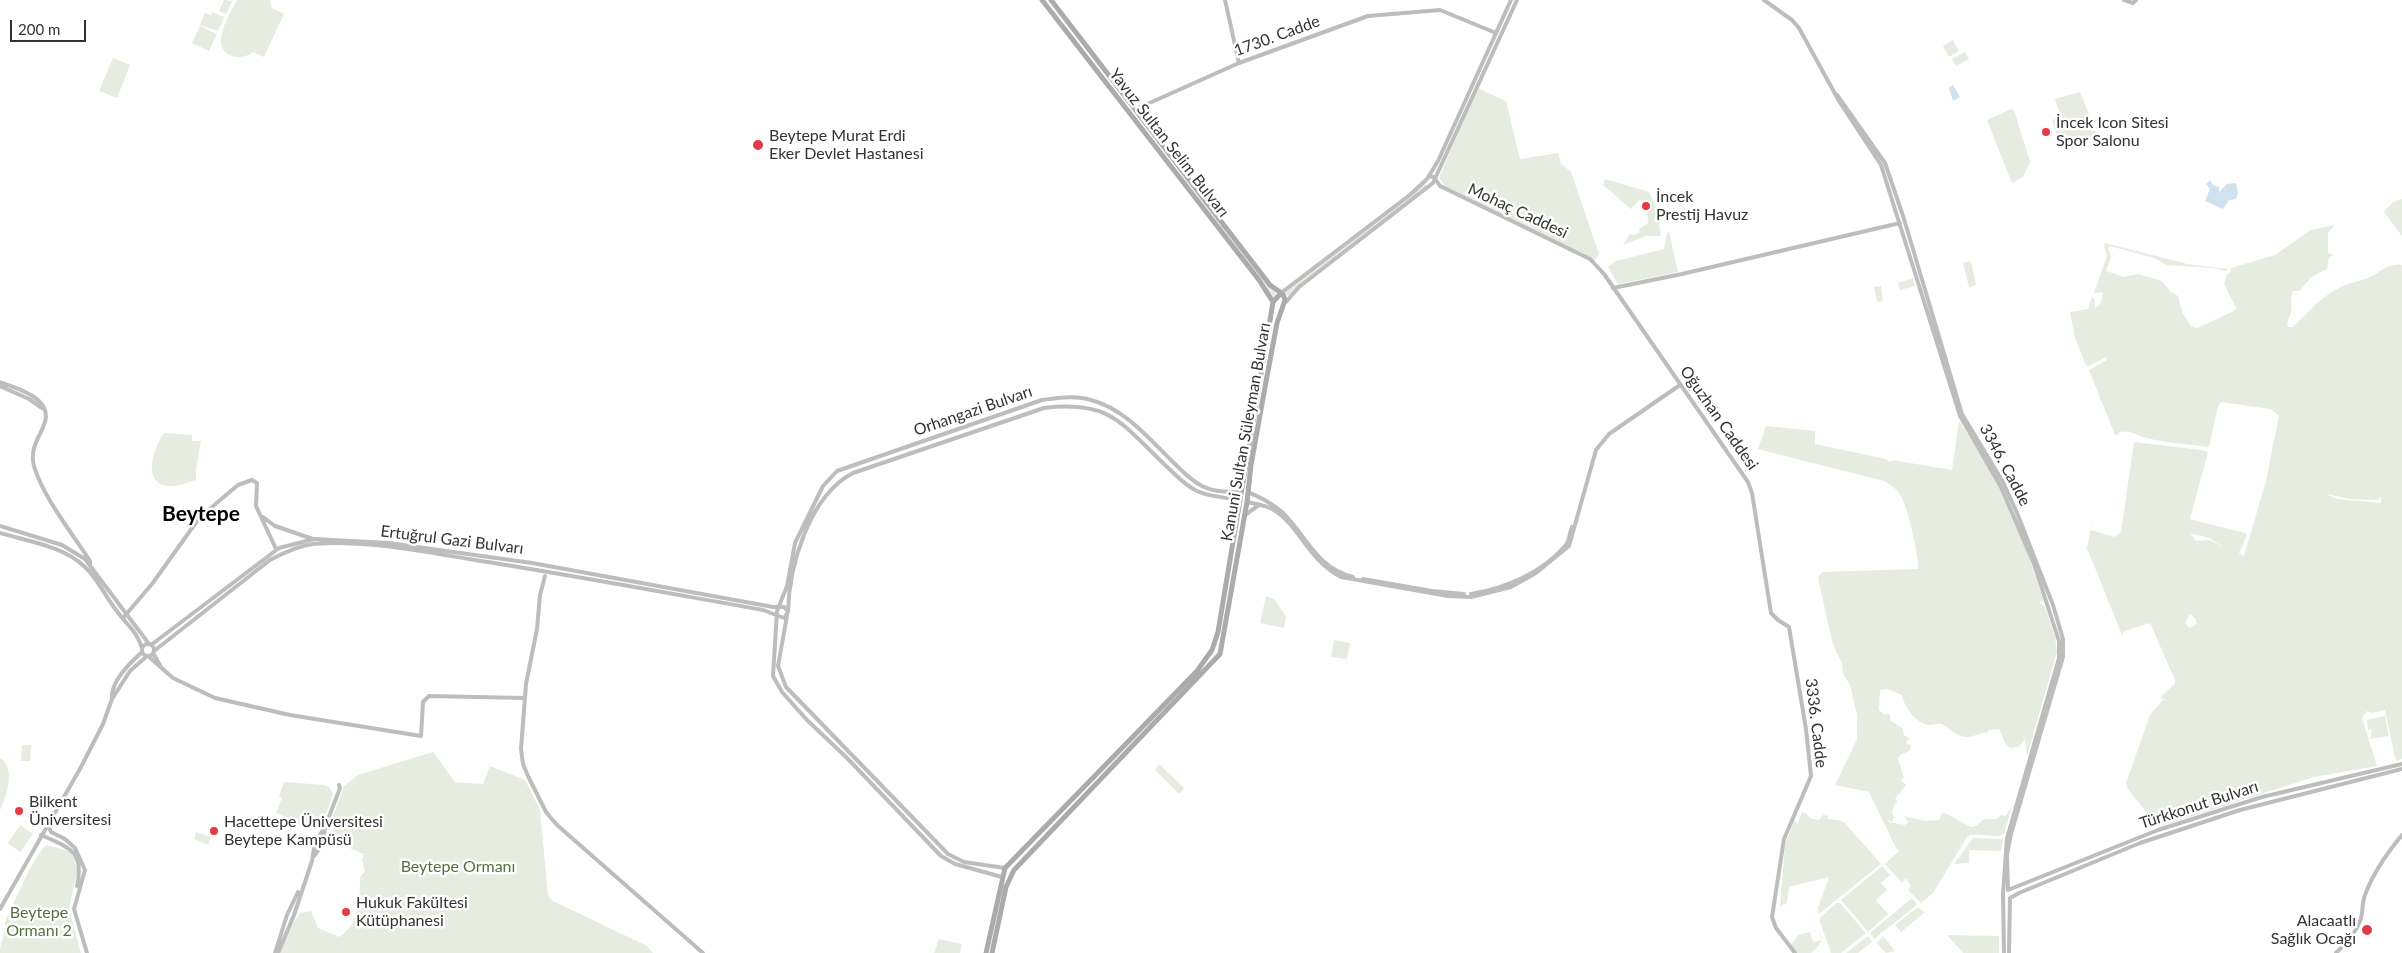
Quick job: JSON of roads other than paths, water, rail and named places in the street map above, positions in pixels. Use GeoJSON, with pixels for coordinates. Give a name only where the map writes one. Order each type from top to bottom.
{"type":"FeatureCollection","features":[{"type":"Feature","properties":{"kind":"main road","name":"Yavuz Sultan Selim Bulvarı"},"geometry":{"type":"LineString","coordinates":[[1042,0],[1265,287],[1273,302]]}},
{"type":"Feature","properties":{"kind":"main road","name":"Yavuz Sultan Selim Bulvarı"},"geometry":{"type":"LineString","coordinates":[[1051,0],[1270,285],[1281,293]]}},
{"type":"Feature","properties":{"kind":"main road","name":"1730. Cadde"},"geometry":{"type":"LineString","coordinates":[[1129,113],[1136,109]]}},
{"type":"Feature","properties":{"kind":"main road"},"geometry":{"type":"LineString","coordinates":[[1281,293],[1285,297],[1284,304],[1278,306],[1273,302],[1281,293]]}},
{"type":"Feature","properties":{"kind":"main road","name":"Kanuni Sultan Süleyman Bulvarı"},"geometry":{"type":"LineString","coordinates":[[986,953],[1005,868],[1192,676],[1211,651],[1218,632],[1238,500],[1272,321],[1273,302]]}},
{"type":"Feature","properties":{"kind":"main road","name":"Kanuni Sultan Süleyman Bulvarı"},"geometry":{"type":"LineString","coordinates":[[1010,876],[1129,747],[1217,659],[1221,651],[1245,515],[1264,388],[1277,323],[1284,304]]}},
{"type":"Feature","properties":{"kind":"main road"},"geometry":{"type":"LineString","coordinates":[[1240,492],[1248,493]]}},
{"type":"Feature","properties":{"kind":"main road"},"geometry":{"type":"LineString","coordinates":[[1238,500],[1247,502]]}},
{"type":"Feature","properties":{"kind":"main road"},"geometry":{"type":"LineString","coordinates":[[1217,659],[1212,656],[1211,651],[1216,647],[1221,651]]}},
{"type":"Feature","properties":{"kind":"main road"},"geometry":{"type":"LineString","coordinates":[[992,953],[1010,876],[1005,868]]}},
{"type":"Feature","properties":{"kind":"main road"},"geometry":{"type":"LineString","coordinates":[[1002,877],[1010,876]]}},
{"type":"Feature","properties":{"kind":"street"},"geometry":{"type":"LineString","coordinates":[[1225,0],[1239,63]]}},
{"type":"Feature","properties":{"kind":"street"},"geometry":{"type":"LineString","coordinates":[[1281,293],[1398,204],[1428,178],[1511,0]]}},
{"type":"Feature","properties":{"kind":"street","name":"Kanuni Sultan Süleyman Bulvarı"},"geometry":{"type":"LineString","coordinates":[[1284,304],[1299,287],[1433,183],[1517,0]]}},
{"type":"Feature","properties":{"kind":"street","name":"3346. Cadde"},"geometry":{"type":"LineString","coordinates":[[1764,0],[1795,23],[1837,95],[1883,164],[1961,415],[2006,498],[2048,605],[2060,647],[2059,658],[2008,829],[2004,854],[2007,891],[2011,898],[2009,953]]}},
{"type":"Feature","properties":{"kind":"street"},"geometry":{"type":"LineString","coordinates":[[2124,0],[2133,3],[2136,0]]}},
{"type":"Feature","properties":{"kind":"street","name":"1730. Cadde"},"geometry":{"type":"LineString","coordinates":[[1136,109],[1239,63],[1357,19],[1375,15],[1440,10],[1496,33]]}},
{"type":"Feature","properties":{"kind":"street","name":"3346. Cadde"},"geometry":{"type":"LineString","coordinates":[[1883,164],[1900,223],[1913,259]]}},
{"type":"Feature","properties":{"kind":"street","name":"Mohaç Caddesi"},"geometry":{"type":"LineString","coordinates":[[1428,178],[1428,182],[1593,263],[1614,288],[1662,358]]}},
{"type":"Feature","properties":{"kind":"street"},"geometry":{"type":"LineString","coordinates":[[1614,288],[1900,223]]}},
{"type":"Feature","properties":{"kind":"street","name":"Oğuzhan Caddesi"},"geometry":{"type":"LineString","coordinates":[[1662,358],[1750,488],[1771,613]]}},
{"type":"Feature","properties":{"kind":"street"},"geometry":{"type":"LineString","coordinates":[[0,382],[38,400],[45,411],[47,422],[34,446],[33,464],[50,499],[90,561],[88,566]]}},
{"type":"Feature","properties":{"kind":"street"},"geometry":{"type":"LineString","coordinates":[[1248,493],[1280,514],[1312,555],[1330,571],[1341,577],[1423,591],[1470,594],[1483,592],[1510,585],[1538,568],[1567,544],[1594,449],[1607,432],[1680,384]]}},
{"type":"Feature","properties":{"kind":"street"},"geometry":{"type":"LineString","coordinates":[[0,386],[29,399],[45,411]]}},
{"type":"Feature","properties":{"kind":"street","name":"Orhangazi Bulvarı"},"geometry":{"type":"LineString","coordinates":[[1002,877],[955,864],[941,856],[848,758],[814,727],[782,692],[773,676],[778,614],[795,543],[825,482],[837,471],[1042,400],[1068,397],[1091,400],[1121,414],[1193,481],[1214,490],[1240,492]]}},
{"type":"Feature","properties":{"kind":"street","name":"Orhangazi Bulvarı"},"geometry":{"type":"LineString","coordinates":[[1005,868],[964,862],[948,854],[786,687],[779,674],[778,666],[799,545],[818,508],[838,482],[853,473],[1044,408],[1068,405],[1089,407],[1116,420],[1189,486],[1199,492],[1238,500]]}},
{"type":"Feature","properties":{"kind":"street"},"geometry":{"type":"LineString","coordinates":[[1116,420],[1121,414]]}},
{"type":"Feature","properties":{"kind":"street"},"geometry":{"type":"LineString","coordinates":[[830,476],[838,482]]}},
{"type":"Feature","properties":{"kind":"street"},"geometry":{"type":"LineString","coordinates":[[125,617],[200,517],[242,482],[252,480],[257,483],[255,501],[276,549]]}},
{"type":"Feature","properties":{"kind":"street"},"geometry":{"type":"LineString","coordinates":[[825,482],[826,485],[832,488]]}},
{"type":"Feature","properties":{"kind":"street"},"geometry":{"type":"LineString","coordinates":[[1247,502],[1270,506]]}},
{"type":"Feature","properties":{"kind":"street"},"geometry":{"type":"LineString","coordinates":[[1245,515],[1259,505]]}},
{"type":"Feature","properties":{"kind":"street"},"geometry":{"type":"LineString","coordinates":[[261,516],[275,526],[314,542]]}},
{"type":"Feature","properties":{"kind":"street"},"geometry":{"type":"LineString","coordinates":[[0,526],[76,551],[136,632],[142,650],[147,656],[173,678],[214,698],[290,715],[421,736],[423,730],[423,702],[429,696],[524,698]]}},
{"type":"Feature","properties":{"kind":"street"},"geometry":{"type":"LineString","coordinates":[[0,533],[62,552],[88,566]]}},
{"type":"Feature","properties":{"kind":"street","name":"Ertuğrul Gazi Bulvarı"},"geometry":{"type":"LineString","coordinates":[[112,699],[130,671],[147,656],[270,560],[287,551],[314,542],[387,548],[463,558],[597,579],[778,614]]}},
{"type":"Feature","properties":{"kind":"street","name":"Ertuğrul Gazi Bulvarı"},"geometry":{"type":"LineString","coordinates":[[142,650],[276,549],[290,543],[389,543],[532,563],[779,608]]}},
{"type":"Feature","properties":{"kind":"street"},"geometry":{"type":"LineString","coordinates":[[544,576],[524,698],[521,750],[523,764],[546,812],[558,826],[703,953]]}},
{"type":"Feature","properties":{"kind":"street"},"geometry":{"type":"LineString","coordinates":[[779,608],[784,607],[788,610]]}},
{"type":"Feature","properties":{"kind":"street","name":"3336. Cadde"},"geometry":{"type":"LineString","coordinates":[[1771,613],[1789,627],[1806,729],[1811,775],[1784,839],[1772,917],[1776,928],[1795,953]]}},
{"type":"Feature","properties":{"kind":"street"},"geometry":{"type":"LineString","coordinates":[[778,614],[782,618],[787,616]]}},
{"type":"Feature","properties":{"kind":"street"},"geometry":{"type":"LineString","coordinates":[[125,617],[150,644],[164,671]]}},
{"type":"Feature","properties":{"kind":"street"},"geometry":{"type":"LineString","coordinates":[[0,909],[103,724],[116,683],[142,650]]}},
{"type":"Feature","properties":{"kind":"street"},"geometry":{"type":"LineString","coordinates":[[814,727],[815,723],[820,722]]}},
{"type":"Feature","properties":{"kind":"street"},"geometry":{"type":"LineString","coordinates":[[819,731],[824,726]]}},
{"type":"Feature","properties":{"kind":"street","name":"Türkkonut Bulvarı"},"geometry":{"type":"LineString","coordinates":[[2007,891],[2158,830],[2262,798],[2402,764]]}},
{"type":"Feature","properties":{"kind":"street","name":"Türkkonut Bulvarı"},"geometry":{"type":"LineString","coordinates":[[2011,898],[2158,836],[2252,806],[2402,769]]}},
{"type":"Feature","properties":{"kind":"street"},"geometry":{"type":"LineString","coordinates":[[276,953],[288,913],[319,843],[340,788],[339,785]]}},
{"type":"Feature","properties":{"kind":"street"},"geometry":{"type":"LineString","coordinates":[[48,824],[51,832]]}},
{"type":"Feature","properties":{"kind":"street"},"geometry":{"type":"LineString","coordinates":[[42,834],[51,832],[65,839],[74,848],[85,870],[74,909],[86,953]]}},
{"type":"Feature","properties":{"kind":"street"},"geometry":{"type":"LineString","coordinates":[[42,834],[67,846],[77,859],[80,872],[72,912],[86,953]]}},
{"type":"Feature","properties":{"kind":"street"},"geometry":{"type":"LineString","coordinates":[[2336,953],[2352,935],[2360,920],[2364,896],[2376,872],[2388,852],[2402,836]]}},
{"type":"Feature","properties":{"kind":"street"},"geometry":{"type":"LineString","coordinates":[[276,953],[292,919],[301,887]]}},
{"type":"Feature","properties":{"kind":"street","name":"3346. Cadde"},"geometry":{"type":"LineString","coordinates":[[2004,953],[2004,898],[2007,891]]}},
{"type":"Feature","properties":{"kind":"street"},"geometry":{"type":"LineString","coordinates":[[2004,898],[2011,898]]}},
{"type":"Feature","properties":{"kind":"street"},"geometry":{"type":"LineString","coordinates":[[288,913],[292,919]]}},
{"type":"Feature","properties":{"kind":"street"},"geometry":{"type":"LineString","coordinates":[[286,919],[292,919]]}},
{"type":"Feature","properties":{"kind":"water"},"geometry":{"type":"Polygon","coordinates":[[[1953,85],[1960,97],[1953,101],[1949,88],[1953,85]]]}},
{"type":"Feature","properties":{"kind":"water"},"geometry":{"type":"Polygon","coordinates":[[[2210,180],[2213,185],[2219,187],[2219,192],[2227,184],[2236,183],[2238,193],[2236,199],[2229,200],[2223,209],[2205,201],[2210,189],[2206,184],[2210,180]]]}},
{"type":"Feature","properties":{"kind":"place","name":"İncek Icon Sitesi Spor Salonu"},"geometry":{"type":"Point","coordinates":[2046,132]}},
{"type":"Feature","properties":{"kind":"place","name":"Beytepe Murat Erdi Eker Devlet Hastanesi"},"geometry":{"type":"Point","coordinates":[758,145]}},
{"type":"Feature","properties":{"kind":"place","name":"İncek Prestij Havuz"},"geometry":{"type":"Point","coordinates":[1646,206]}},
{"type":"Feature","properties":{"kind":"place","name":"Bilkent Üniversitesi"},"geometry":{"type":"Point","coordinates":[19,811]}},
{"type":"Feature","properties":{"kind":"place","name":"Hacettepe Üniversitesi Beytepe Kampüsü"},"geometry":{"type":"Point","coordinates":[214,831]}},
{"type":"Feature","properties":{"kind":"place","name":"Hukuk Fakültesi Kütüphanesi"},"geometry":{"type":"Point","coordinates":[346,912]}},
{"type":"Feature","properties":{"kind":"place","name":"Alacaatlı Sağlık Ocağı"},"geometry":{"type":"Point","coordinates":[2367,930]}},
{"type":"Feature","properties":{"kind":"district","name":"Beytepe"},"geometry":{"type":"Point","coordinates":[201,514]}},
{"type":"Feature","properties":{"kind":"park label","name":"Beytepe Ormanı"},"geometry":{"type":"Point","coordinates":[458,867]}},
{"type":"Feature","properties":{"kind":"park label","name":"Beytepe Ormanı 2"},"geometry":{"type":"Point","coordinates":[39,922]}}]}
